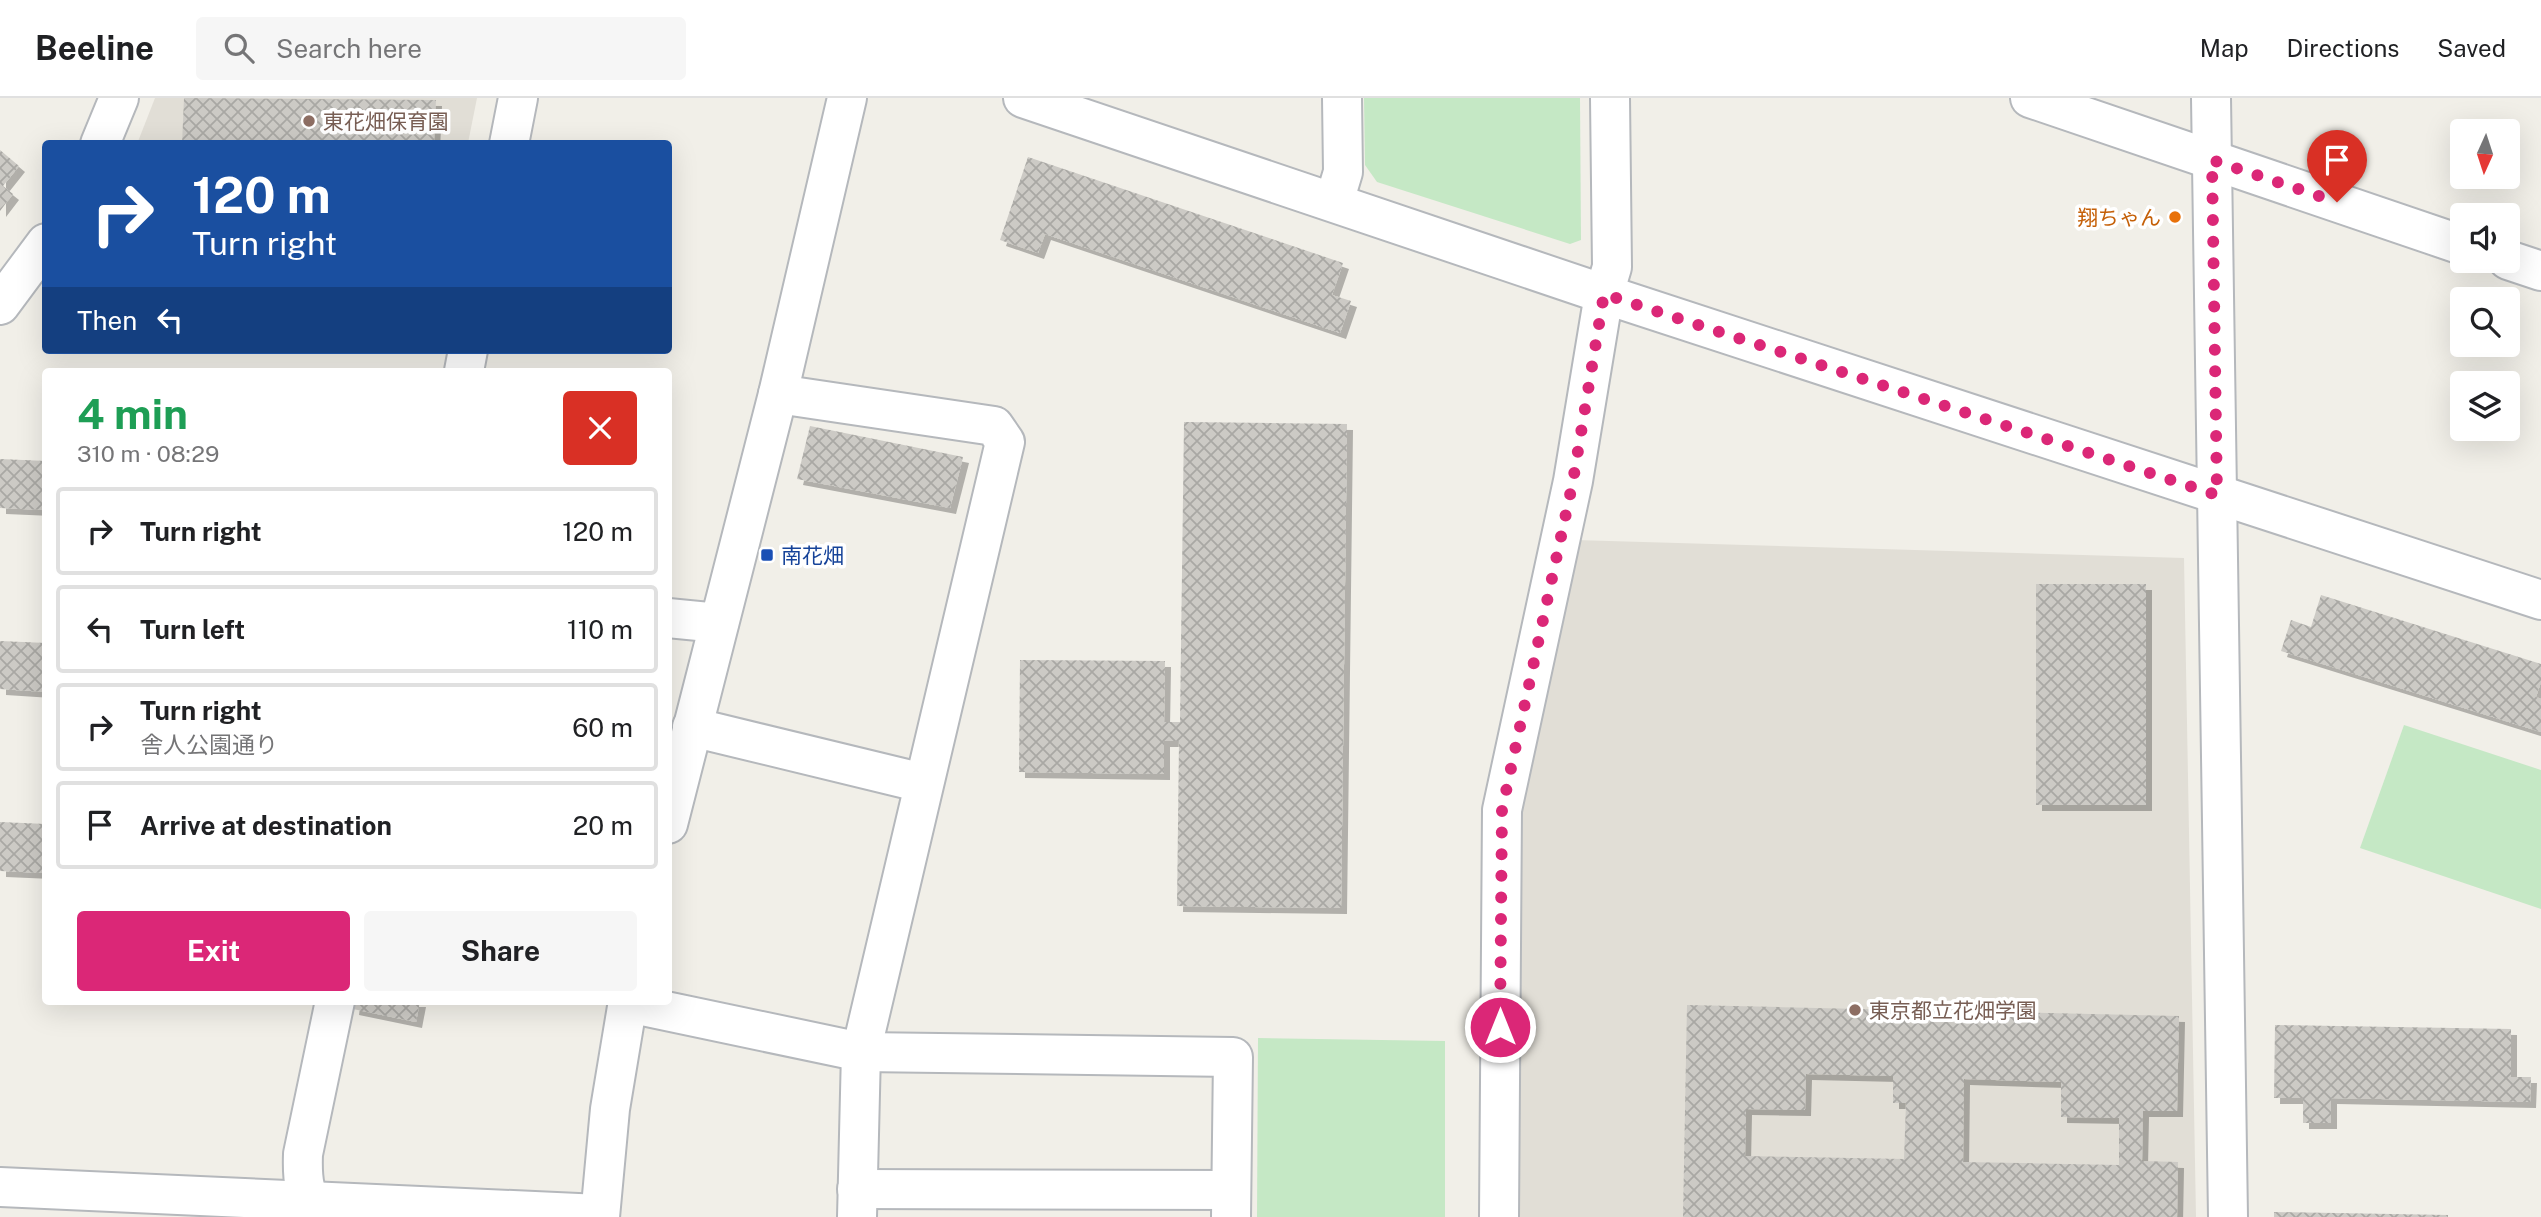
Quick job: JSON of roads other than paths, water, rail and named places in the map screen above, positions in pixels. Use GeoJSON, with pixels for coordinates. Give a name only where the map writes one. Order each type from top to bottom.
{"type":"FeatureCollection","features":[{"type":"Feature","properties":{"kind":"street"},"geometry":{"type":"LineString","coordinates":[[102,140],[119,98]]}},
{"type":"Feature","properties":{"kind":"street"},"geometry":{"type":"LineString","coordinates":[[510,140],[518,98]]}},
{"type":"Feature","properties":{"kind":"street"},"geometry":{"type":"LineString","coordinates":[[672,808],[778,394],[847,98]]}},
{"type":"Feature","properties":{"kind":"street"},"geometry":{"type":"LineString","coordinates":[[1023,98],[1604,294],[2541,600]]}},
{"type":"Feature","properties":{"kind":"street"},"geometry":{"type":"LineString","coordinates":[[1334,202],[1343,172],[1342,98]]}},
{"type":"Feature","properties":{"kind":"street"},"geometry":{"type":"LineString","coordinates":[[1499,1217],[1502,810],[1573,481],[1604,294],[1612,267],[1610,98]]}},
{"type":"Feature","properties":{"kind":"street"},"geometry":{"type":"LineString","coordinates":[[2030,98],[2450,240]]}},
{"type":"Feature","properties":{"kind":"street"},"geometry":{"type":"LineString","coordinates":[[2211,98],[2228,1217]]}},
{"type":"Feature","properties":{"kind":"street"},"geometry":{"type":"LineString","coordinates":[[0,305],[42,248]]}},
{"type":"Feature","properties":{"kind":"street"},"geometry":{"type":"LineString","coordinates":[[2520,264],[2541,271]]}},
{"type":"Feature","properties":{"kind":"street"},"geometry":{"type":"LineString","coordinates":[[642,1005],[861,1052],[1233,1057],[1231,1204],[857,1203],[861,1052],[1005,442],[994,426],[778,394]]}},
{"type":"Feature","properties":{"kind":"street"},"geometry":{"type":"LineString","coordinates":[[672,618],[719,623]]}},
{"type":"Feature","properties":{"kind":"street"},"geometry":{"type":"LineString","coordinates":[[692,727],[923,783]]}},
{"type":"Feature","properties":{"kind":"street"},"geometry":{"type":"LineString","coordinates":[[313,1209],[302,1179],[303,1154],[334,1005]]}},
{"type":"Feature","properties":{"kind":"street"},"geometry":{"type":"LineString","coordinates":[[0,1187],[313,1209],[600,1216],[610,1110],[628,1005]]}},
{"type":"Feature","properties":{"kind":"place","name":"東花畑保育園"},"geometry":{"type":"Point","coordinates":[309,121]}},
{"type":"Feature","properties":{"kind":"place","name":"翔ちゃん"},"geometry":{"type":"Point","coordinates":[2175,217]}},
{"type":"Feature","properties":{"kind":"place","name":"南花畑"},"geometry":{"type":"Point","coordinates":[767,555]}},
{"type":"Feature","properties":{"kind":"place","name":"東京都立花畑学園"},"geometry":{"type":"Point","coordinates":[1855,1010]}}]}
